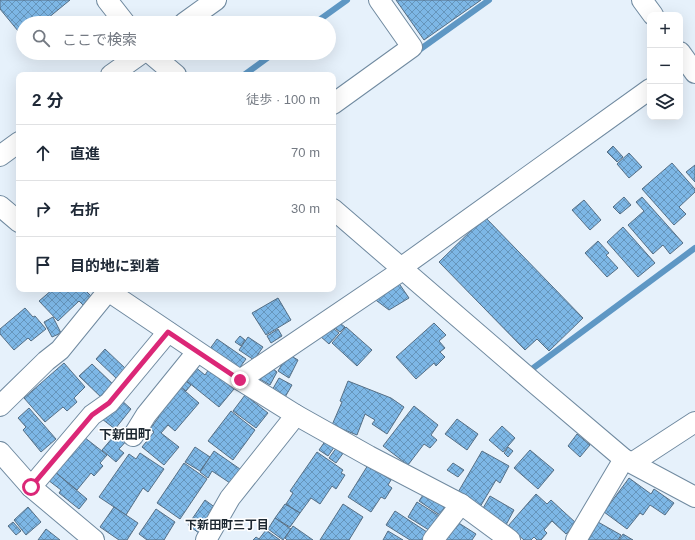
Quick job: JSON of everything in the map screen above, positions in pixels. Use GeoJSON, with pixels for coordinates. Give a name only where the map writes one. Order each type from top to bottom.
{"type":"FeatureCollection","features":[{"type":"Feature","properties":{"kind":"street"},"geometry":{"type":"LineString","coordinates":[[106,0],[119,16]]}},
{"type":"Feature","properties":{"kind":"street"},"geometry":{"type":"LineString","coordinates":[[194,16],[216,0]]}},
{"type":"Feature","properties":{"kind":"street"},"geometry":{"type":"LineString","coordinates":[[336,102],[412,47],[379,0]]}},
{"type":"Feature","properties":{"kind":"street"},"geometry":{"type":"LineString","coordinates":[[642,0],[651,12]]}},
{"type":"Feature","properties":{"kind":"street"},"geometry":{"type":"LineString","coordinates":[[115,72],[132,60]]}},
{"type":"Feature","properties":{"kind":"street"},"geometry":{"type":"LineString","coordinates":[[158,60],[172,72]]}},
{"type":"Feature","properties":{"kind":"street"},"geometry":{"type":"LineString","coordinates":[[240,380],[403,268],[647,91]]}},
{"type":"Feature","properties":{"kind":"street"},"geometry":{"type":"LineString","coordinates":[[0,156],[16,144]]}},
{"type":"Feature","properties":{"kind":"street"},"geometry":{"type":"LineString","coordinates":[[0,206],[16,219]]}},
{"type":"Feature","properties":{"kind":"street"},"geometry":{"type":"LineString","coordinates":[[336,212],[538,386],[628,461],[695,497]]}},
{"type":"Feature","properties":{"kind":"street"},"geometry":{"type":"LineString","coordinates":[[0,406],[46,361],[60,350],[105,292]]}},
{"type":"Feature","properties":{"kind":"street"},"geometry":{"type":"LineString","coordinates":[[110,292],[197,352],[296,415],[461,504],[502,538]]}},
{"type":"Feature","properties":{"kind":"street"},"geometry":{"type":"LineString","coordinates":[[31,487],[92,415],[109,403],[168,332]]}},
{"type":"Feature","properties":{"kind":"street"},"geometry":{"type":"LineString","coordinates":[[133,436],[146,415],[197,352]]}},
{"type":"Feature","properties":{"kind":"street"},"geometry":{"type":"LineString","coordinates":[[206,540],[230,498],[296,415]]}},
{"type":"Feature","properties":{"kind":"street"},"geometry":{"type":"LineString","coordinates":[[576,540],[628,461],[695,422]]}},
{"type":"Feature","properties":{"kind":"street"},"geometry":{"type":"LineString","coordinates":[[0,452],[31,487],[94,540]]}},
{"type":"Feature","properties":{"kind":"street"},"geometry":{"type":"LineString","coordinates":[[433,540],[461,504]]}},
{"type":"Feature","properties":{"kind":"building"},"geometry":{"type":"Polygon","coordinates":[[[0,0],[70,0],[51,16],[16,16],[16,28],[0,9],[0,0]]]}},
{"type":"Feature","properties":{"kind":"building"},"geometry":{"type":"Polygon","coordinates":[[[396,0],[481,0],[424,40],[396,0]]]}},
{"type":"Feature","properties":{"kind":"building"},"geometry":{"type":"Polygon","coordinates":[[[613,146],[623,157],[617,162],[607,152],[613,146]]]}},
{"type":"Feature","properties":{"kind":"building"},"geometry":{"type":"Polygon","coordinates":[[[629,153],[642,167],[629,178],[617,164],[629,153]]]}},
{"type":"Feature","properties":{"kind":"building"},"geometry":{"type":"Polygon","coordinates":[[[672,163],[695,189],[695,192],[679,207],[686,214],[674,225],[642,189],[672,163]]]}},
{"type":"Feature","properties":{"kind":"building"},"geometry":{"type":"Polygon","coordinates":[[[695,165],[695,182],[686,172],[695,165]]]}},
{"type":"Feature","properties":{"kind":"building"},"geometry":{"type":"Polygon","coordinates":[[[624,197],[631,205],[620,214],[613,207],[624,197]]]}},
{"type":"Feature","properties":{"kind":"building"},"geometry":{"type":"Polygon","coordinates":[[[642,197],[683,243],[670,254],[663,245],[653,254],[628,225],[644,211],[636,202],[642,197]]]}},
{"type":"Feature","properties":{"kind":"building"},"geometry":{"type":"Polygon","coordinates":[[[584,200],[601,220],[590,230],[572,210],[584,200]]]}},
{"type":"Feature","properties":{"kind":"building"},"geometry":{"type":"Polygon","coordinates":[[[485,217],[583,318],[549,351],[537,339],[525,350],[439,262],[485,217]]]}},
{"type":"Feature","properties":{"kind":"building"},"geometry":{"type":"Polygon","coordinates":[[[623,227],[655,263],[638,277],[607,242],[623,227]]]}},
{"type":"Feature","properties":{"kind":"building"},"geometry":{"type":"Polygon","coordinates":[[[598,241],[609,253],[606,255],[618,268],[607,277],[585,253],[598,241]]]}},
{"type":"Feature","properties":{"kind":"building"},"geometry":{"type":"Polygon","coordinates":[[[398,282],[409,298],[389,310],[373,298],[398,282]]]}},
{"type":"Feature","properties":{"kind":"building"},"geometry":{"type":"Polygon","coordinates":[[[50,292],[87,292],[92,297],[83,305],[79,301],[58,321],[39,301],[50,292]]]}},
{"type":"Feature","properties":{"kind":"building"},"geometry":{"type":"Polygon","coordinates":[[[278,298],[291,320],[266,335],[252,313],[278,298]]]}},
{"type":"Feature","properties":{"kind":"building"},"geometry":{"type":"Polygon","coordinates":[[[25,308],[33,317],[35,316],[46,329],[31,341],[28,338],[14,350],[0,334],[0,329],[25,308]]]}},
{"type":"Feature","properties":{"kind":"building"},"geometry":{"type":"Polygon","coordinates":[[[53,317],[61,333],[52,337],[44,322],[53,317]]]}},
{"type":"Feature","properties":{"kind":"building"},"geometry":{"type":"Polygon","coordinates":[[[337,321],[345,327],[340,332],[332,326],[337,321]]]}},
{"type":"Feature","properties":{"kind":"building"},"geometry":{"type":"Polygon","coordinates":[[[434,323],[446,335],[439,341],[445,348],[440,352],[445,357],[436,366],[434,363],[416,379],[396,357],[434,323]]]}},
{"type":"Feature","properties":{"kind":"building"},"geometry":{"type":"Polygon","coordinates":[[[329,325],[339,333],[329,344],[320,336],[329,325]]]}},
{"type":"Feature","properties":{"kind":"building"},"geometry":{"type":"Polygon","coordinates":[[[346,327],[372,350],[357,366],[332,343],[346,327]]]}},
{"type":"Feature","properties":{"kind":"building"},"geometry":{"type":"Polygon","coordinates":[[[278,329],[282,336],[271,343],[267,336],[278,329]]]}},
{"type":"Feature","properties":{"kind":"building"},"geometry":{"type":"Polygon","coordinates":[[[240,336],[245,340],[241,346],[235,342],[240,336]]]}},
{"type":"Feature","properties":{"kind":"building"},"geometry":{"type":"Polygon","coordinates":[[[248,337],[263,347],[254,360],[239,350],[248,337]]]}},
{"type":"Feature","properties":{"kind":"building"},"geometry":{"type":"Polygon","coordinates":[[[217,339],[246,359],[238,370],[209,350],[217,339]]]}},
{"type":"Feature","properties":{"kind":"building"},"geometry":{"type":"Polygon","coordinates":[[[105,349],[126,369],[117,379],[96,359],[105,349]]]}},
{"type":"Feature","properties":{"kind":"building"},"geometry":{"type":"Polygon","coordinates":[[[288,354],[298,360],[289,378],[278,371],[288,354]]]}},
{"type":"Feature","properties":{"kind":"building"},"geometry":{"type":"Polygon","coordinates":[[[64,363],[85,387],[74,398],[77,402],[67,411],[63,407],[45,422],[24,398],[64,363]]]}},
{"type":"Feature","properties":{"kind":"building"},"geometry":{"type":"Polygon","coordinates":[[[92,364],[116,387],[104,400],[79,376],[92,364]]]}},
{"type":"Feature","properties":{"kind":"building"},"geometry":{"type":"Polygon","coordinates":[[[194,366],[205,375],[209,369],[234,389],[219,407],[183,378],[194,366]]]}},
{"type":"Feature","properties":{"kind":"building"},"geometry":{"type":"Polygon","coordinates":[[[272,368],[277,372],[270,385],[258,378],[272,368]]]}},
{"type":"Feature","properties":{"kind":"building"},"geometry":{"type":"Polygon","coordinates":[[[279,378],[292,385],[284,399],[271,392],[279,378]]]}},
{"type":"Feature","properties":{"kind":"building"},"geometry":{"type":"Polygon","coordinates":[[[183,379],[191,385],[186,391],[179,385],[183,379]]]}},
{"type":"Feature","properties":{"kind":"building"},"geometry":{"type":"Polygon","coordinates":[[[348,381],[391,398],[404,407],[387,434],[372,424],[375,420],[365,414],[357,435],[332,425],[342,402],[340,401],[348,381]]]}},
{"type":"Feature","properties":{"kind":"building"},"geometry":{"type":"Polygon","coordinates":[[[178,385],[199,403],[175,431],[168,425],[161,433],[179,447],[164,465],[142,447],[154,432],[150,429],[159,417],[155,414],[178,385]]]}},
{"type":"Feature","properties":{"kind":"building"},"geometry":{"type":"Polygon","coordinates":[[[245,395],[268,413],[256,428],[233,411],[245,395]]]}},
{"type":"Feature","properties":{"kind":"building"},"geometry":{"type":"Polygon","coordinates":[[[119,398],[131,409],[115,429],[102,419],[119,398]]]}},
{"type":"Feature","properties":{"kind":"building"},"geometry":{"type":"Polygon","coordinates":[[[414,406],[438,425],[431,435],[437,440],[430,448],[424,444],[408,465],[383,446],[414,406]]]}},
{"type":"Feature","properties":{"kind":"building"},"geometry":{"type":"Polygon","coordinates":[[[29,408],[56,439],[41,452],[23,430],[26,427],[18,418],[29,408]]]}},
{"type":"Feature","properties":{"kind":"building"},"geometry":{"type":"Polygon","coordinates":[[[231,411],[255,430],[233,460],[208,441],[231,411]]]}},
{"type":"Feature","properties":{"kind":"building"},"geometry":{"type":"Polygon","coordinates":[[[457,419],[478,434],[467,450],[445,434],[457,419]]]}},
{"type":"Feature","properties":{"kind":"building"},"geometry":{"type":"Polygon","coordinates":[[[502,426],[515,438],[503,452],[489,440],[502,426]]]}},
{"type":"Feature","properties":{"kind":"building"},"geometry":{"type":"Polygon","coordinates":[[[120,429],[130,437],[119,449],[124,453],[116,462],[102,450],[120,429]]]}},
{"type":"Feature","properties":{"kind":"building"},"geometry":{"type":"Polygon","coordinates":[[[577,434],[590,445],[580,457],[568,446],[577,434]]]}},
{"type":"Feature","properties":{"kind":"building"},"geometry":{"type":"Polygon","coordinates":[[[84,437],[107,455],[100,463],[103,466],[94,476],[91,473],[77,490],[55,472],[84,437]]]}},
{"type":"Feature","properties":{"kind":"building"},"geometry":{"type":"Polygon","coordinates":[[[326,440],[335,446],[328,456],[319,450],[326,440]]]}},
{"type":"Feature","properties":{"kind":"building"},"geometry":{"type":"Polygon","coordinates":[[[195,447],[210,457],[200,471],[185,462],[195,447]]]}},
{"type":"Feature","properties":{"kind":"building"},"geometry":{"type":"Polygon","coordinates":[[[337,447],[344,452],[336,463],[329,458],[337,447]]]}},
{"type":"Feature","properties":{"kind":"building"},"geometry":{"type":"Polygon","coordinates":[[[508,447],[513,451],[508,457],[504,453],[508,447]]]}},
{"type":"Feature","properties":{"kind":"building"},"geometry":{"type":"Polygon","coordinates":[[[530,450],[554,470],[538,489],[514,468],[530,450]]]}},
{"type":"Feature","properties":{"kind":"building"},"geometry":{"type":"Polygon","coordinates":[[[214,451],[240,469],[230,483],[212,471],[208,478],[200,472],[214,451]]]}},
{"type":"Feature","properties":{"kind":"building"},"geometry":{"type":"Polygon","coordinates":[[[482,451],[509,466],[500,483],[496,480],[480,507],[457,494],[482,451]]]}},
{"type":"Feature","properties":{"kind":"building"},"geometry":{"type":"Polygon","coordinates":[[[317,452],[343,470],[341,473],[345,475],[336,489],[332,486],[320,504],[311,498],[300,513],[286,504],[293,493],[290,491],[317,452]]]}},
{"type":"Feature","properties":{"kind":"building"},"geometry":{"type":"Polygon","coordinates":[[[140,453],[164,469],[148,492],[143,488],[126,515],[99,497],[129,454],[136,459],[140,453]]]}},
{"type":"Feature","properties":{"kind":"building"},"geometry":{"type":"Polygon","coordinates":[[[184,463],[207,479],[180,519],[157,503],[184,463]]]}},
{"type":"Feature","properties":{"kind":"building"},"geometry":{"type":"Polygon","coordinates":[[[453,463],[464,470],[458,477],[447,470],[453,463]]]}},
{"type":"Feature","properties":{"kind":"building"},"geometry":{"type":"Polygon","coordinates":[[[368,465],[391,480],[388,485],[392,488],[385,499],[381,497],[371,512],[348,497],[368,465]]]}},
{"type":"Feature","properties":{"kind":"building"},"geometry":{"type":"Polygon","coordinates":[[[55,472],[87,499],[79,509],[59,493],[61,490],[48,480],[55,472]]]}},
{"type":"Feature","properties":{"kind":"building"},"geometry":{"type":"Polygon","coordinates":[[[629,478],[651,494],[654,489],[674,503],[665,515],[650,505],[643,515],[640,513],[627,529],[604,512],[629,478]]]}},
{"type":"Feature","properties":{"kind":"building"},"geometry":{"type":"Polygon","coordinates":[[[425,492],[446,505],[440,515],[419,501],[425,492]]]}},
{"type":"Feature","properties":{"kind":"building"},"geometry":{"type":"Polygon","coordinates":[[[536,494],[547,504],[551,500],[576,523],[566,534],[552,521],[544,530],[547,533],[541,540],[537,540],[534,537],[531,540],[524,540],[508,526],[536,494]]]}},
{"type":"Feature","properties":{"kind":"building"},"geometry":{"type":"Polygon","coordinates":[[[490,496],[514,510],[506,525],[482,510],[490,496]]]}},
{"type":"Feature","properties":{"kind":"building"},"geometry":{"type":"Polygon","coordinates":[[[205,500],[220,511],[203,536],[188,525],[205,500]]]}},
{"type":"Feature","properties":{"kind":"building"},"geometry":{"type":"Polygon","coordinates":[[[417,502],[441,517],[432,532],[408,517],[417,502]]]}},
{"type":"Feature","properties":{"kind":"building"},"geometry":{"type":"Polygon","coordinates":[[[285,504],[300,513],[290,527],[275,518],[285,504]]]}},
{"type":"Feature","properties":{"kind":"building"},"geometry":{"type":"Polygon","coordinates":[[[343,504],[363,517],[349,540],[320,540],[343,504]]]}},
{"type":"Feature","properties":{"kind":"building"},"geometry":{"type":"Polygon","coordinates":[[[28,507],[41,522],[26,535],[14,520],[28,507]]]}},
{"type":"Feature","properties":{"kind":"building"},"geometry":{"type":"Polygon","coordinates":[[[114,507],[138,523],[127,540],[119,540],[100,527],[114,507]]]}},
{"type":"Feature","properties":{"kind":"building"},"geometry":{"type":"Polygon","coordinates":[[[156,509],[175,522],[164,540],[147,540],[139,534],[156,509]]]}},
{"type":"Feature","properties":{"kind":"building"},"geometry":{"type":"Polygon","coordinates":[[[395,511],[430,534],[426,540],[410,540],[386,525],[395,511]]]}},
{"type":"Feature","properties":{"kind":"building"},"geometry":{"type":"Polygon","coordinates":[[[275,518],[291,529],[283,540],[268,529],[275,518]]]}},
{"type":"Feature","properties":{"kind":"building"},"geometry":{"type":"Polygon","coordinates":[[[454,520],[476,534],[472,540],[442,540],[454,520]]]}},
{"type":"Feature","properties":{"kind":"building"},"geometry":{"type":"Polygon","coordinates":[[[13,522],[21,531],[16,535],[8,526],[13,522]]]}},
{"type":"Feature","properties":{"kind":"building"},"geometry":{"type":"Polygon","coordinates":[[[598,522],[621,535],[618,540],[588,540],[598,522]]]}},
{"type":"Feature","properties":{"kind":"building"},"geometry":{"type":"Polygon","coordinates":[[[293,526],[313,540],[287,540],[285,538],[293,526]]]}},
{"type":"Feature","properties":{"kind":"building"},"geometry":{"type":"Polygon","coordinates":[[[46,529],[60,540],[38,540],[46,529]]]}},
{"type":"Feature","properties":{"kind":"building"},"geometry":{"type":"Polygon","coordinates":[[[266,530],[280,540],[253,540],[256,537],[259,539],[266,530]]]}},
{"type":"Feature","properties":{"kind":"building"},"geometry":{"type":"Polygon","coordinates":[[[388,531],[403,540],[383,540],[388,531]]]}},
{"type":"Feature","properties":{"kind":"building"},"geometry":{"type":"Polygon","coordinates":[[[623,534],[633,540],[619,540],[623,534]]]}},
{"type":"Feature","properties":{"kind":"waterway"},"geometry":{"type":"LineString","coordinates":[[325,16],[347,0]]}},
{"type":"Feature","properties":{"kind":"waterway"},"geometry":{"type":"LineString","coordinates":[[415,53],[489,0]]}},
{"type":"Feature","properties":{"kind":"waterway"},"geometry":{"type":"LineString","coordinates":[[248,72],[264,60]]}},
{"type":"Feature","properties":{"kind":"waterway"},"geometry":{"type":"LineString","coordinates":[[532,369],[695,248]]}},
{"type":"Feature","properties":{"kind":"district","name":"下新田町"},"geometry":{"type":"Point","coordinates":[125,434]}},
{"type":"Feature","properties":{"kind":"district","name":"下新田町三丁目"},"geometry":{"type":"Point","coordinates":[227,525]}},
{"type":"Feature","properties":{"kind":"route"},"geometry":{"type":"LineString","coordinates":[[31,487],[92,415],[109,403],[168,332],[240,380]]}}]}
